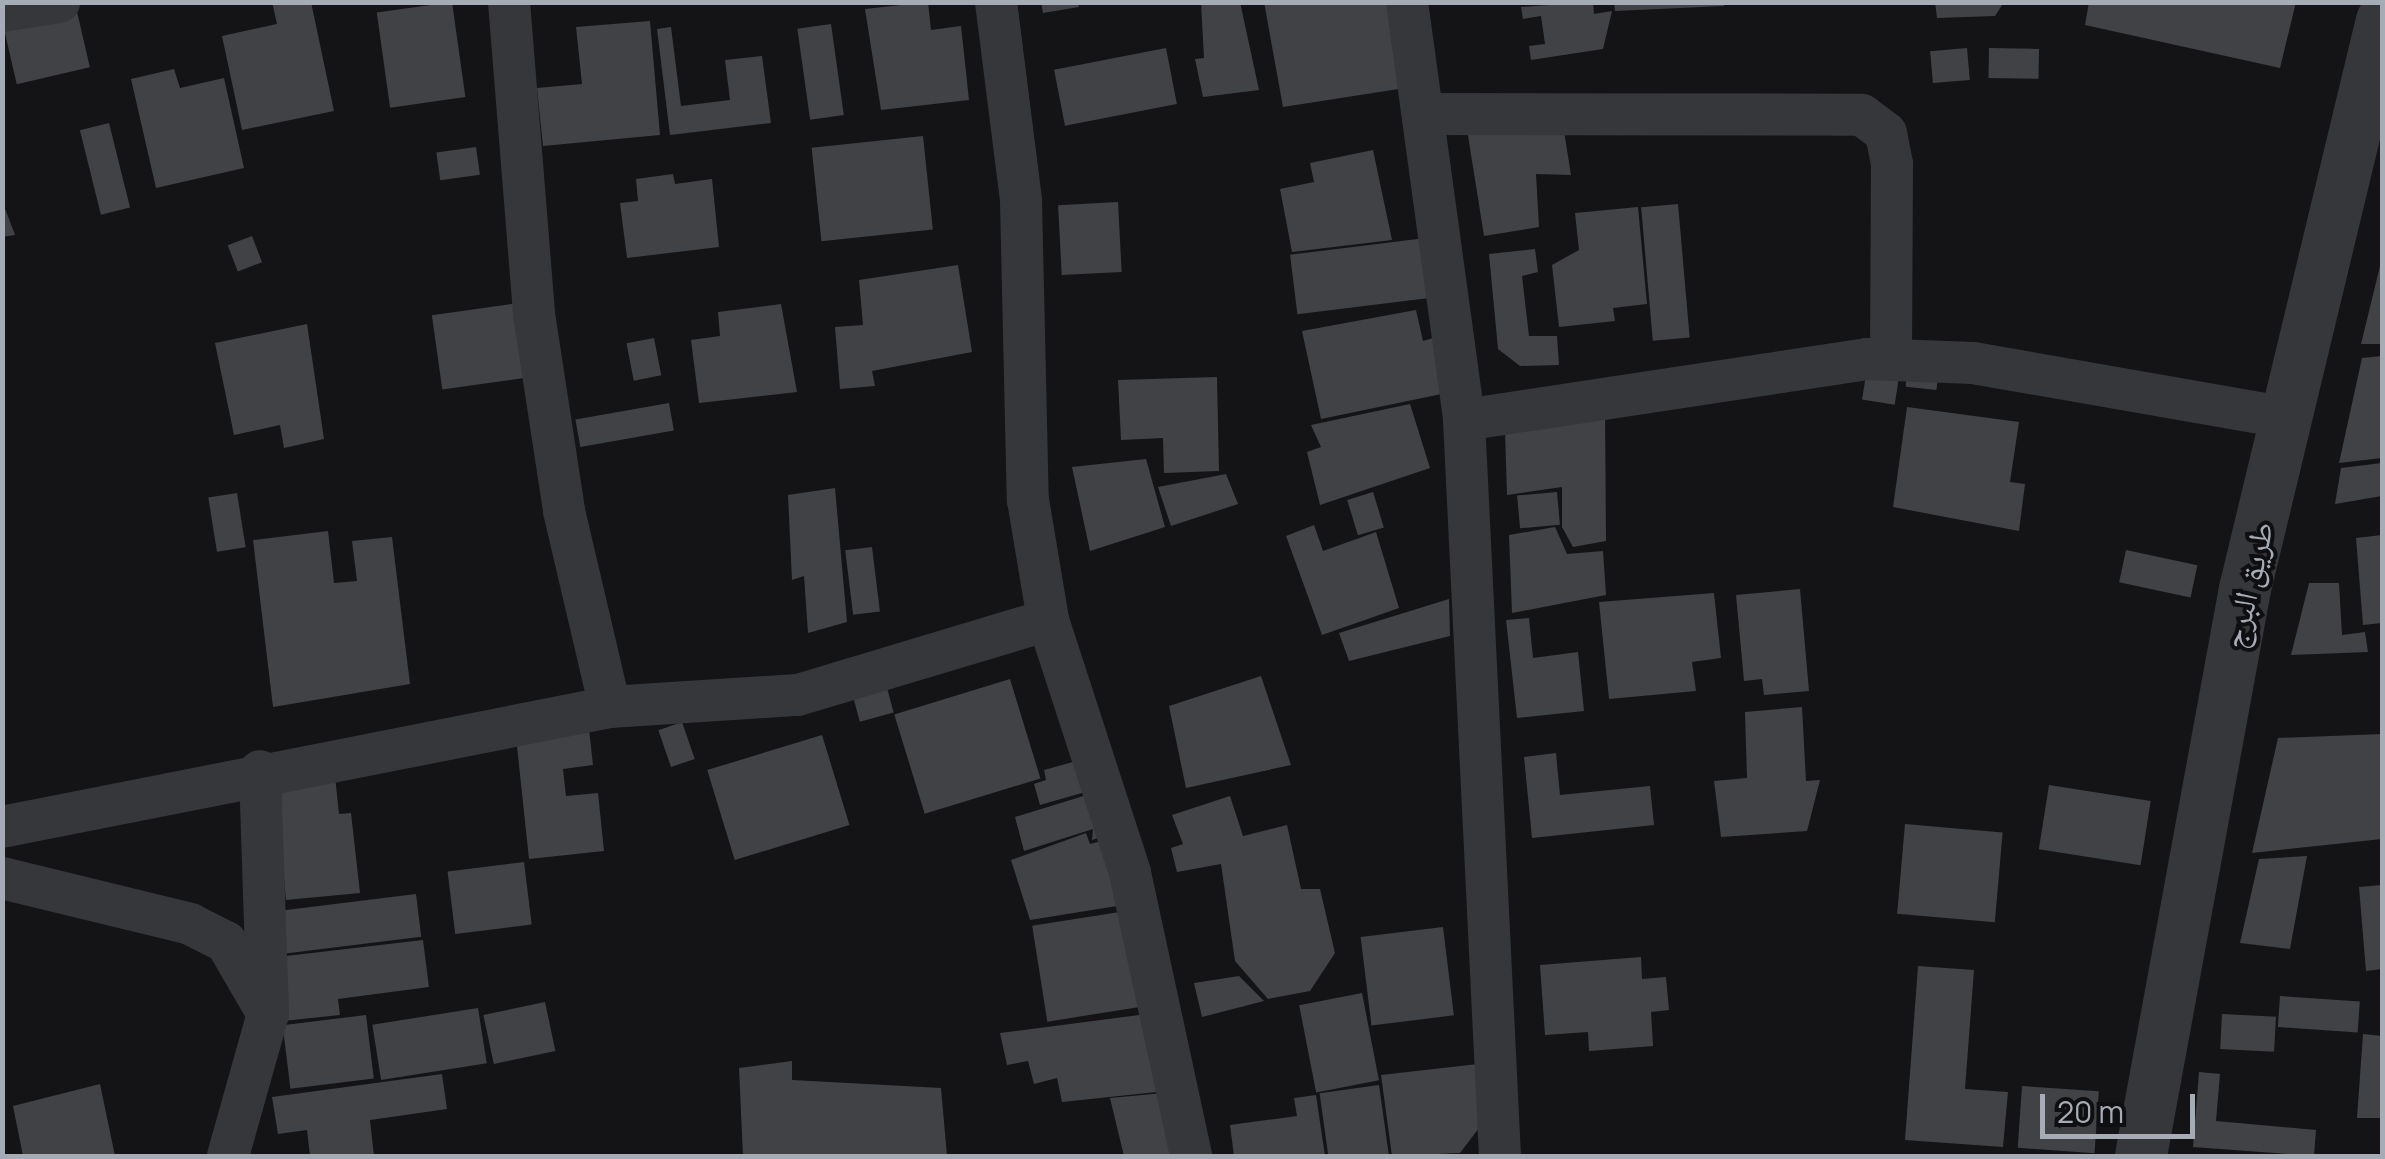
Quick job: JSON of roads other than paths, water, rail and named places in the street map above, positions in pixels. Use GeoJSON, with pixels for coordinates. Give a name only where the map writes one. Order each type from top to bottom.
{"type":"FeatureCollection","features":[{"type":"Feature","properties":{"kind":"street"},"geometry":{"type":"LineString","coordinates":[[2,11],[58,2]]}},
{"type":"Feature","properties":{"kind":"street"},"geometry":{"type":"LineString","coordinates":[[509,2],[534,314],[564,511],[610,708]]}},
{"type":"Feature","properties":{"kind":"street"},"geometry":{"type":"LineString","coordinates":[[996,2],[1020,201],[1028,500],[1048,620],[1130,873],[1191,1156]]}},
{"type":"Feature","properties":{"kind":"street"},"geometry":{"type":"LineString","coordinates":[[1407,2],[1464,420],[1500,1156]]}},
{"type":"Feature","properties":{"kind":"street","name":"طريق البرج"},"geometry":{"type":"LineString","coordinates":[[2141,1156],[2216,737],[2382,22]]}},
{"type":"Feature","properties":{"kind":"street"},"geometry":{"type":"LineString","coordinates":[[1424,114],[1862,114],[1886,133],[1892,164],[1891,360]]}},
{"type":"Feature","properties":{"kind":"street"},"geometry":{"type":"LineString","coordinates":[[1464,420],[1891,360],[1973,362],[2287,418]]}},
{"type":"Feature","properties":{"kind":"street"},"geometry":{"type":"LineString","coordinates":[[2,827],[260,771],[610,708],[798,695],[1048,620]]}},
{"type":"Feature","properties":{"kind":"street"},"geometry":{"type":"LineString","coordinates":[[228,1156],[268,1014],[260,771]]}},
{"type":"Feature","properties":{"kind":"street"},"geometry":{"type":"LineString","coordinates":[[2,878],[127,904],[226,942],[268,1014]]}}]}
